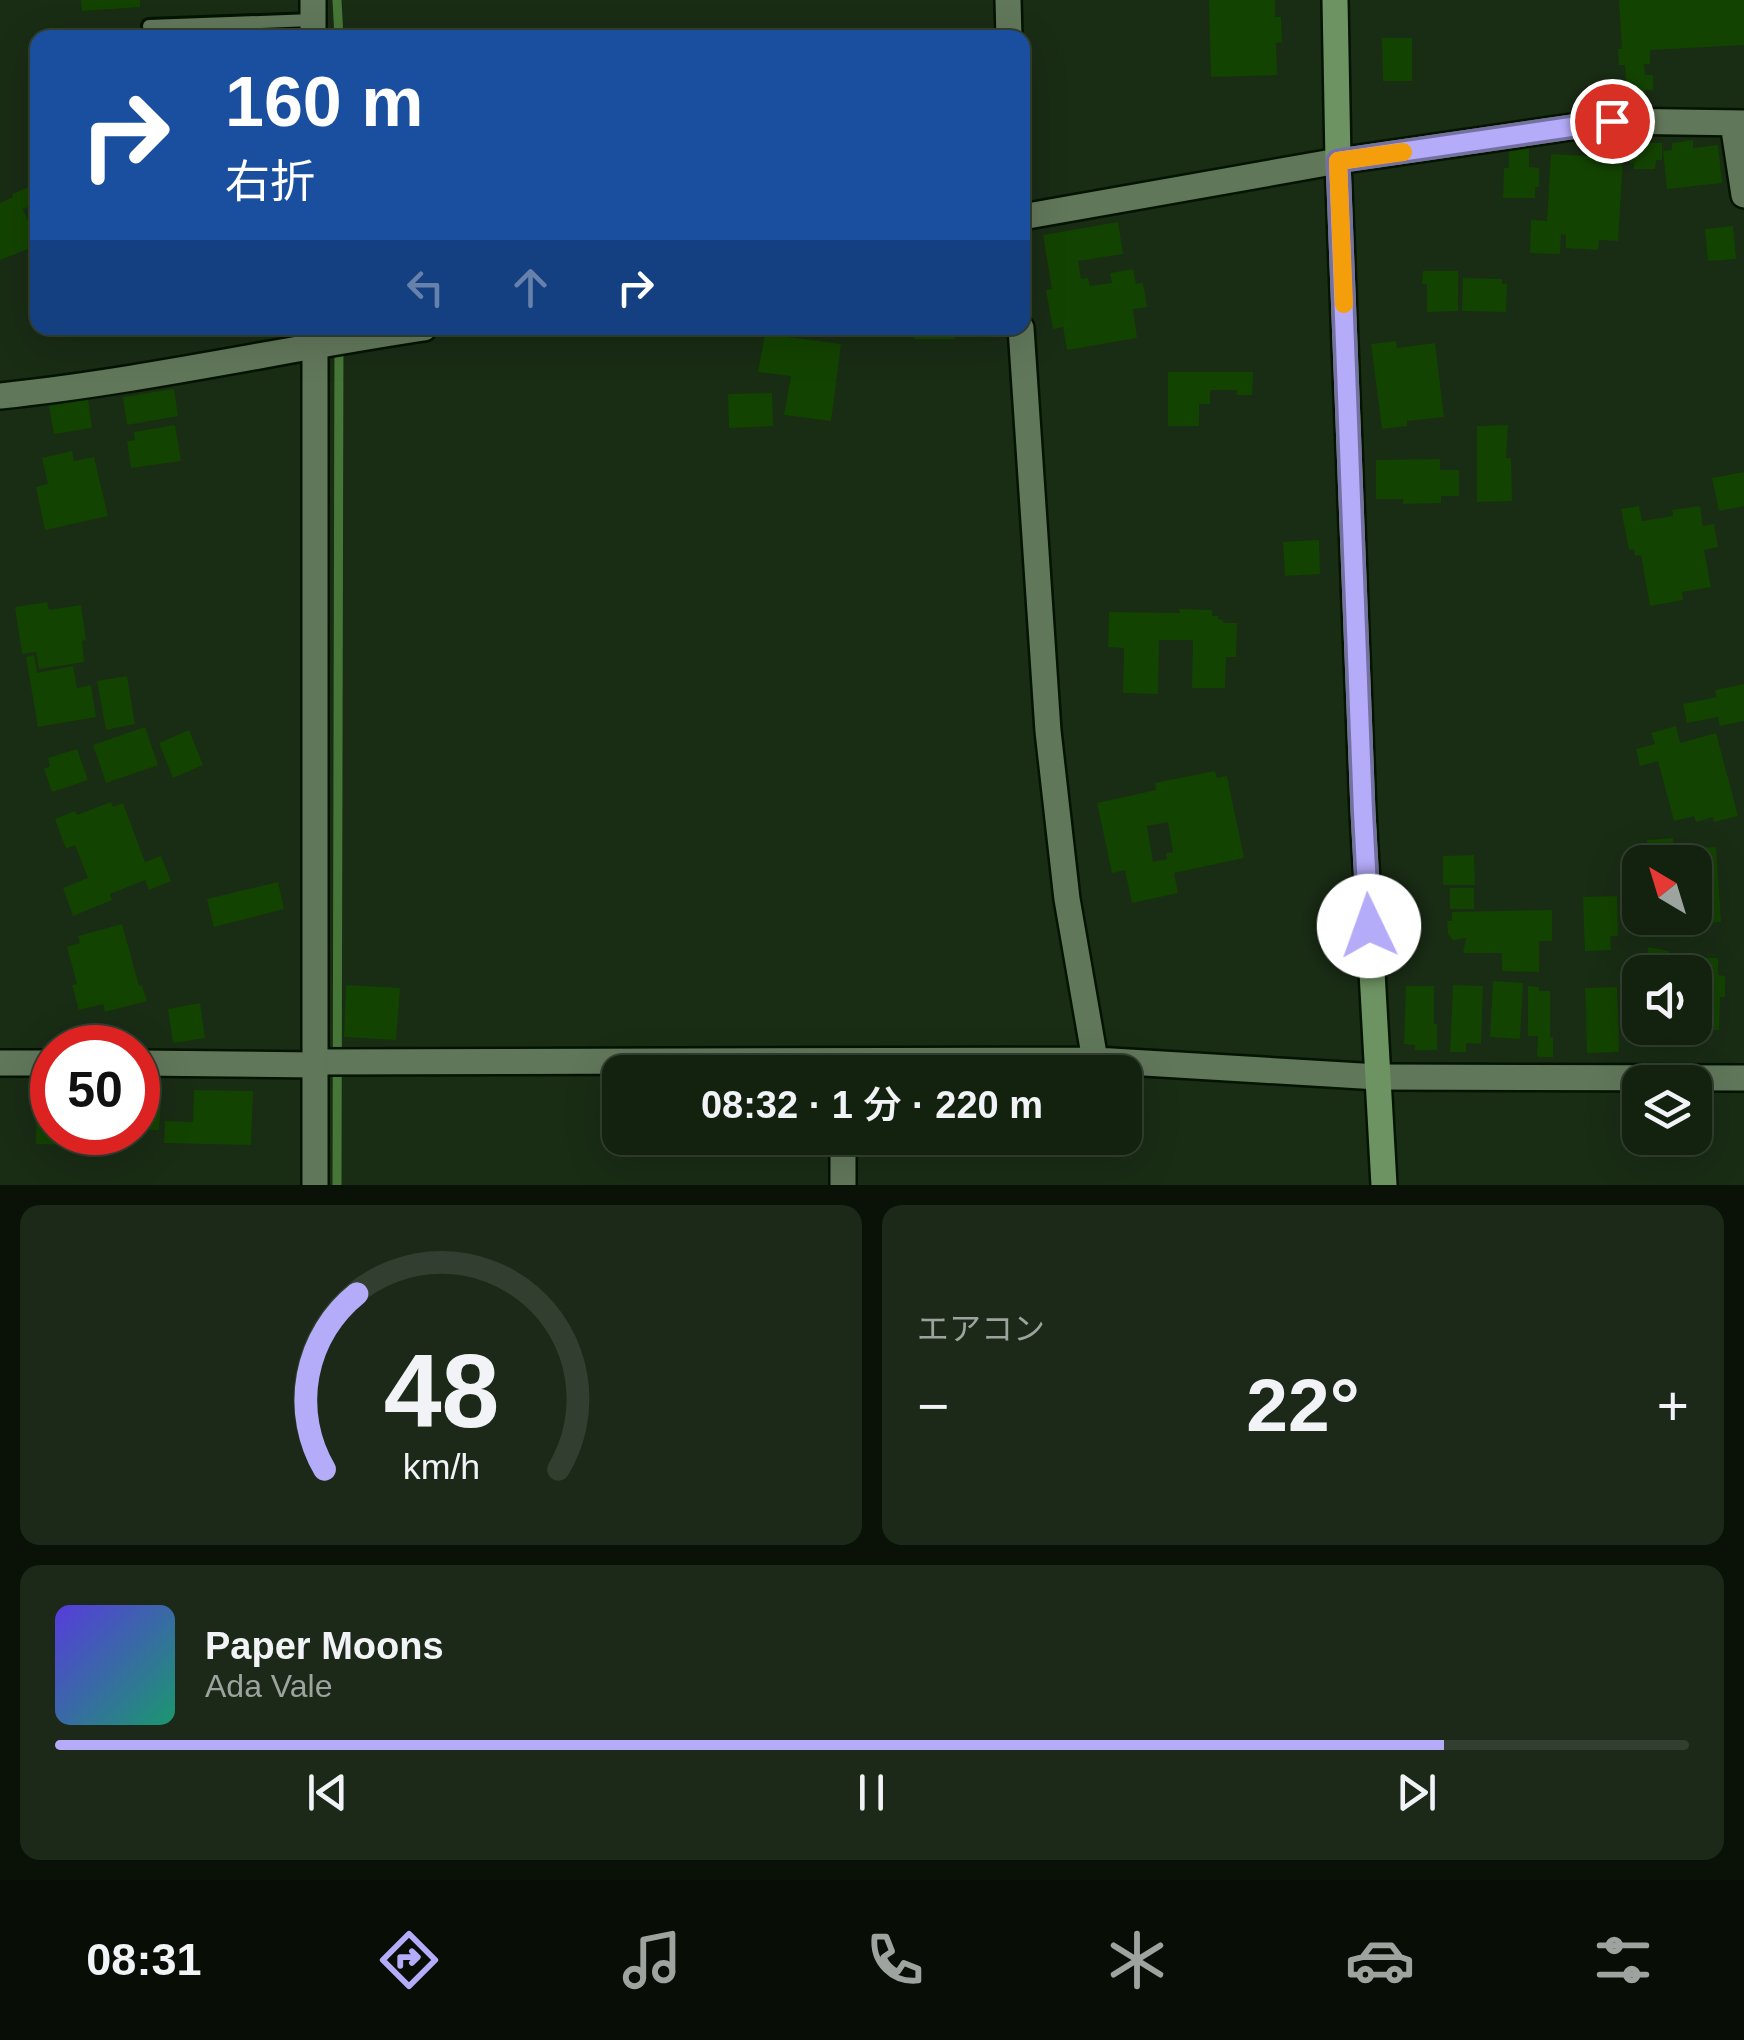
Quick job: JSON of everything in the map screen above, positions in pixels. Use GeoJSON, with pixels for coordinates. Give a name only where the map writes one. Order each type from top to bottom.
{"type":"FeatureCollection","features":[{"type":"Feature","properties":{"kind":"main road"},"geometry":{"type":"LineString","coordinates":[[1336,0],[1338,161],[1363,812],[1384,1185]]}},
{"type":"Feature","properties":{"kind":"street"},"geometry":{"type":"LineString","coordinates":[[1008,0],[1009,30]]}},
{"type":"Feature","properties":{"kind":"street"},"geometry":{"type":"LineString","coordinates":[[1030,215],[1338,161],[1612,121],[1738,123],[1744,194]]}},
{"type":"Feature","properties":{"kind":"street"},"geometry":{"type":"LineString","coordinates":[[1021,335],[1048,731],[1067,898],[1094,1055]]}},
{"type":"Feature","properties":{"kind":"street"},"geometry":{"type":"LineString","coordinates":[[1,395],[133,379],[315,336],[315,1185]]}},
{"type":"Feature","properties":{"kind":"street"},"geometry":{"type":"LineString","coordinates":[[160,1062],[602,1065]]}},
{"type":"Feature","properties":{"kind":"street"},"geometry":{"type":"LineString","coordinates":[[0,1063],[30,1063]]}},
{"type":"Feature","properties":{"kind":"street"},"geometry":{"type":"LineString","coordinates":[[1142,1063],[1378,1077],[1744,1078]]}},
{"type":"Feature","properties":{"kind":"street"},"geometry":{"type":"LineString","coordinates":[[843,1155],[843,1185]]}},
{"type":"Feature","properties":{"kind":"lane"},"geometry":{"type":"LineString","coordinates":[[149,26],[313,19]]}},
{"type":"Feature","properties":{"kind":"lane"},"geometry":{"type":"LineString","coordinates":[[0,1079],[30,1067]]}},
{"type":"Feature","properties":{"kind":"building"},"geometry":{"type":"Polygon","coordinates":[[[81,0],[140,0],[140,7],[82,11],[81,0]]]}},
{"type":"Feature","properties":{"kind":"building"},"geometry":{"type":"Polygon","coordinates":[[[1209,0],[1275,0],[1275,17],[1281,17],[1282,42],[1276,43],[1277,75],[1211,77],[1209,0]]]}},
{"type":"Feature","properties":{"kind":"building"},"geometry":{"type":"Polygon","coordinates":[[[1619,0],[1744,0],[1744,45],[1650,50],[1650,64],[1644,64],[1645,75],[1653,75],[1653,90],[1645,90],[1646,100],[1627,101],[1625,65],[1619,65],[1619,0]]]}},
{"type":"Feature","properties":{"kind":"building"},"geometry":{"type":"Polygon","coordinates":[[[1382,38],[1412,38],[1412,81],[1383,81],[1382,38]]]}},
{"type":"Feature","properties":{"kind":"building"},"geometry":{"type":"Polygon","coordinates":[[[1693,140],[1693,148],[1718,145],[1722,183],[1667,189],[1663,151],[1672,150],[1672,143],[1693,140]]]}},
{"type":"Feature","properties":{"kind":"building"},"geometry":{"type":"Polygon","coordinates":[[[1631,143],[1662,143],[1662,160],[1656,160],[1655,169],[1634,169],[1634,163],[1630,163],[1631,143]]]}},
{"type":"Feature","properties":{"kind":"building"},"geometry":{"type":"Polygon","coordinates":[[[1509,145],[1529,145],[1529,167],[1539,168],[1535,198],[1503,198],[1509,145]]]}},
{"type":"Feature","properties":{"kind":"building"},"geometry":{"type":"Polygon","coordinates":[[[1551,154],[1623,158],[1618,241],[1599,240],[1598,250],[1566,248],[1566,235],[1561,234],[1560,254],[1530,253],[1531,220],[1547,221],[1551,154]]]}},
{"type":"Feature","properties":{"kind":"building"},"geometry":{"type":"Polygon","coordinates":[[[30,186],[30,206],[23,209],[30,226],[30,248],[0,260],[0,203],[30,186]]]}},
{"type":"Feature","properties":{"kind":"building"},"geometry":{"type":"Polygon","coordinates":[[[1118,222],[1123,254],[1078,261],[1081,279],[1088,278],[1090,286],[1112,283],[1110,273],[1133,269],[1136,284],[1143,283],[1147,307],[1133,309],[1137,338],[1067,350],[1063,327],[1053,329],[1046,290],[1052,289],[1043,235],[1118,222]]]}},
{"type":"Feature","properties":{"kind":"building"},"geometry":{"type":"Polygon","coordinates":[[[1733,226],[1736,259],[1708,261],[1705,229],[1733,226]]]}},
{"type":"Feature","properties":{"kind":"building"},"geometry":{"type":"Polygon","coordinates":[[[1423,271],[1458,271],[1458,311],[1427,312],[1423,271]]]}},
{"type":"Feature","properties":{"kind":"building"},"geometry":{"type":"Polygon","coordinates":[[[1463,278],[1502,279],[1502,284],[1507,284],[1506,312],[1462,311],[1463,278]]]}},
{"type":"Feature","properties":{"kind":"building"},"geometry":{"type":"Polygon","coordinates":[[[765,335],[841,344],[831,421],[784,415],[791,376],[758,372],[765,335]]]}},
{"type":"Feature","properties":{"kind":"building"},"geometry":{"type":"Polygon","coordinates":[[[914,335],[955,335],[955,339],[914,339],[914,335]]]}},
{"type":"Feature","properties":{"kind":"building"},"geometry":{"type":"Polygon","coordinates":[[[1396,341],[1397,348],[1435,343],[1444,417],[1407,421],[1407,426],[1382,429],[1371,344],[1396,341]]]}},
{"type":"Feature","properties":{"kind":"building"},"geometry":{"type":"Polygon","coordinates":[[[1168,372],[1253,372],[1252,395],[1237,395],[1237,390],[1210,390],[1210,404],[1199,404],[1199,426],[1168,426],[1168,372]]]}},
{"type":"Feature","properties":{"kind":"building"},"geometry":{"type":"Polygon","coordinates":[[[174,389],[178,416],[127,425],[123,397],[174,389]]]}},
{"type":"Feature","properties":{"kind":"building"},"geometry":{"type":"Polygon","coordinates":[[[772,393],[773,426],[729,428],[728,394],[772,393]]]}},
{"type":"Feature","properties":{"kind":"building"},"geometry":{"type":"Polygon","coordinates":[[[88,399],[92,428],[54,434],[49,406],[88,399]]]}},
{"type":"Feature","properties":{"kind":"building"},"geometry":{"type":"Polygon","coordinates":[[[175,425],[181,461],[131,468],[127,441],[135,440],[134,432],[175,425]]]}},
{"type":"Feature","properties":{"kind":"building"},"geometry":{"type":"Polygon","coordinates":[[[1508,425],[1506,458],[1511,458],[1512,501],[1477,502],[1477,426],[1508,425]]]}},
{"type":"Feature","properties":{"kind":"building"},"geometry":{"type":"Polygon","coordinates":[[[72,451],[74,461],[94,457],[108,516],[45,530],[36,487],[48,484],[42,458],[72,451]]]}},
{"type":"Feature","properties":{"kind":"building"},"geometry":{"type":"Polygon","coordinates":[[[1440,459],[1440,470],[1459,470],[1459,496],[1441,496],[1441,503],[1403,504],[1403,499],[1376,499],[1376,460],[1440,459]]]}},
{"type":"Feature","properties":{"kind":"building"},"geometry":{"type":"Polygon","coordinates":[[[1744,472],[1744,506],[1719,511],[1712,478],[1744,472]]]}},
{"type":"Feature","properties":{"kind":"building"},"geometry":{"type":"Polygon","coordinates":[[[1639,506],[1642,521],[1673,516],[1672,510],[1700,506],[1703,526],[1714,524],[1718,547],[1704,550],[1711,587],[1682,592],[1683,600],[1650,606],[1641,555],[1635,556],[1634,549],[1629,550],[1621,509],[1639,506]]]}},
{"type":"Feature","properties":{"kind":"building"},"geometry":{"type":"Polygon","coordinates":[[[1319,540],[1320,574],[1285,576],[1283,542],[1319,540]]]}},
{"type":"Feature","properties":{"kind":"building"},"geometry":{"type":"Polygon","coordinates":[[[47,602],[49,610],[81,605],[86,640],[82,641],[84,662],[39,669],[36,652],[22,654],[15,607],[47,602]]]}},
{"type":"Feature","properties":{"kind":"building"},"geometry":{"type":"Polygon","coordinates":[[[1179,609],[1212,610],[1212,616],[1218,616],[1223,623],[1237,623],[1236,657],[1226,657],[1225,688],[1192,688],[1193,640],[1159,640],[1158,694],[1123,693],[1124,648],[1108,647],[1109,612],[1180,613],[1179,609]]]}},
{"type":"Feature","properties":{"kind":"building"},"geometry":{"type":"Polygon","coordinates":[[[34,655],[37,673],[73,666],[77,688],[91,685],[96,717],[38,727],[26,657],[34,655]]]}},
{"type":"Feature","properties":{"kind":"building"},"geometry":{"type":"Polygon","coordinates":[[[127,676],[135,724],[106,730],[97,681],[127,676]]]}},
{"type":"Feature","properties":{"kind":"building"},"geometry":{"type":"Polygon","coordinates":[[[1744,684],[1744,721],[1720,726],[1718,717],[1687,723],[1683,704],[1717,697],[1715,690],[1744,684]]]}},
{"type":"Feature","properties":{"kind":"building"},"geometry":{"type":"Polygon","coordinates":[[[1676,726],[1680,743],[1716,733],[1738,816],[1714,822],[1713,817],[1696,822],[1694,816],[1674,821],[1658,761],[1640,766],[1636,749],[1655,744],[1651,733],[1676,726]]]}},
{"type":"Feature","properties":{"kind":"building"},"geometry":{"type":"Polygon","coordinates":[[[145,727],[158,765],[106,783],[93,745],[145,727]]]}},
{"type":"Feature","properties":{"kind":"building"},"geometry":{"type":"Polygon","coordinates":[[[189,730],[203,765],[173,778],[159,743],[189,730]]]}},
{"type":"Feature","properties":{"kind":"building"},"geometry":{"type":"Polygon","coordinates":[[[77,749],[88,780],[52,792],[44,769],[50,766],[48,758],[77,749]]]}},
{"type":"Feature","properties":{"kind":"building"},"geometry":{"type":"Polygon","coordinates":[[[1215,771],[1217,778],[1227,776],[1244,858],[1174,873],[1178,893],[1132,903],[1125,870],[1112,873],[1097,803],[1156,790],[1155,783],[1215,771]],[[1168,822],[1147,826],[1153,862],[1167,859],[1166,853],[1173,852],[1168,822]]]}},
{"type":"Feature","properties":{"kind":"building"},"geometry":{"type":"Polygon","coordinates":[[[111,802],[113,807],[123,803],[145,862],[161,856],[171,881],[149,890],[145,880],[110,894],[112,900],[73,916],[63,888],[88,878],[75,845],[66,849],[55,819],[111,802]]]}},
{"type":"Feature","properties":{"kind":"building"},"geometry":{"type":"Polygon","coordinates":[[[1673,838],[1673,845],[1647,845],[1647,840],[1673,838]]]}},
{"type":"Feature","properties":{"kind":"building"},"geometry":{"type":"Polygon","coordinates":[[[1712,847],[1716,847],[1721,922],[1712,923],[1712,847]]]}},
{"type":"Feature","properties":{"kind":"building"},"geometry":{"type":"Polygon","coordinates":[[[1474,855],[1475,885],[1443,885],[1443,856],[1474,855]]]}},
{"type":"Feature","properties":{"kind":"building"},"geometry":{"type":"Polygon","coordinates":[[[278,882],[284,909],[214,927],[207,899],[278,882]]]}},
{"type":"Feature","properties":{"kind":"building"},"geometry":{"type":"Polygon","coordinates":[[[1450,888],[1474,888],[1474,909],[1450,909],[1450,888]]]}},
{"type":"Feature","properties":{"kind":"building"},"geometry":{"type":"Polygon","coordinates":[[[1617,896],[1618,936],[1610,936],[1611,950],[1585,951],[1583,897],[1617,896]]]}},
{"type":"Feature","properties":{"kind":"building"},"geometry":{"type":"Polygon","coordinates":[[[1552,910],[1552,941],[1539,941],[1539,972],[1502,971],[1502,953],[1463,953],[1466,938],[1453,940],[1448,934],[1447,921],[1452,921],[1452,912],[1552,910]]]}},
{"type":"Feature","properties":{"kind":"building"},"geometry":{"type":"Polygon","coordinates":[[[122,924],[147,1001],[105,1012],[103,1004],[79,1010],[67,947],[80,943],[78,936],[122,924]]]}},
{"type":"Feature","properties":{"kind":"building"},"geometry":{"type":"Polygon","coordinates":[[[1648,947],[1669,951],[1669,955],[1648,955],[1648,947]]]}},
{"type":"Feature","properties":{"kind":"building"},"geometry":{"type":"Polygon","coordinates":[[[1712,958],[1718,958],[1718,975],[1725,976],[1719,1030],[1712,1030],[1712,958]]]}},
{"type":"Feature","properties":{"kind":"building"},"geometry":{"type":"Polygon","coordinates":[[[1493,981],[1523,983],[1520,1039],[1490,1037],[1493,981]]]}},
{"type":"Feature","properties":{"kind":"building"},"geometry":{"type":"Polygon","coordinates":[[[346,985],[400,988],[396,1040],[344,1037],[346,985]]]}},
{"type":"Feature","properties":{"kind":"building"},"geometry":{"type":"Polygon","coordinates":[[[1453,985],[1483,986],[1481,1044],[1466,1043],[1466,1052],[1450,1052],[1453,985]]]}},
{"type":"Feature","properties":{"kind":"building"},"geometry":{"type":"Polygon","coordinates":[[[1406,986],[1434,986],[1437,1050],[1415,1050],[1415,1045],[1404,1044],[1406,986]]]}},
{"type":"Feature","properties":{"kind":"building"},"geometry":{"type":"Polygon","coordinates":[[[1528,986],[1550,991],[1553,1057],[1537,1057],[1538,1036],[1528,1036],[1528,986]]]}},
{"type":"Feature","properties":{"kind":"building"},"geometry":{"type":"Polygon","coordinates":[[[1617,987],[1619,1052],[1587,1053],[1585,988],[1617,987]]]}},
{"type":"Feature","properties":{"kind":"building"},"geometry":{"type":"Polygon","coordinates":[[[200,1003],[205,1038],[173,1043],[168,1009],[200,1003]]]}},
{"type":"Feature","properties":{"kind":"building"},"geometry":{"type":"Polygon","coordinates":[[[194,1090],[253,1091],[251,1145],[164,1143],[165,1121],[193,1122],[194,1090]]]}},
{"type":"Feature","properties":{"kind":"waterway"},"geometry":{"type":"LineString","coordinates":[[337,0],[339,30]]}},
{"type":"Feature","properties":{"kind":"waterway"},"geometry":{"type":"LineString","coordinates":[[337,1185],[339,335]]}},
{"type":"Feature","properties":{"kind":"slow traffic"},"geometry":{"type":"LineString","coordinates":[[1344,304],[1338,161],[1403,152]]}},
{"type":"Feature","properties":{"kind":"route"},"geometry":{"type":"LineString","coordinates":[[1369,926],[1338,161],[1612,121]]}}]}
